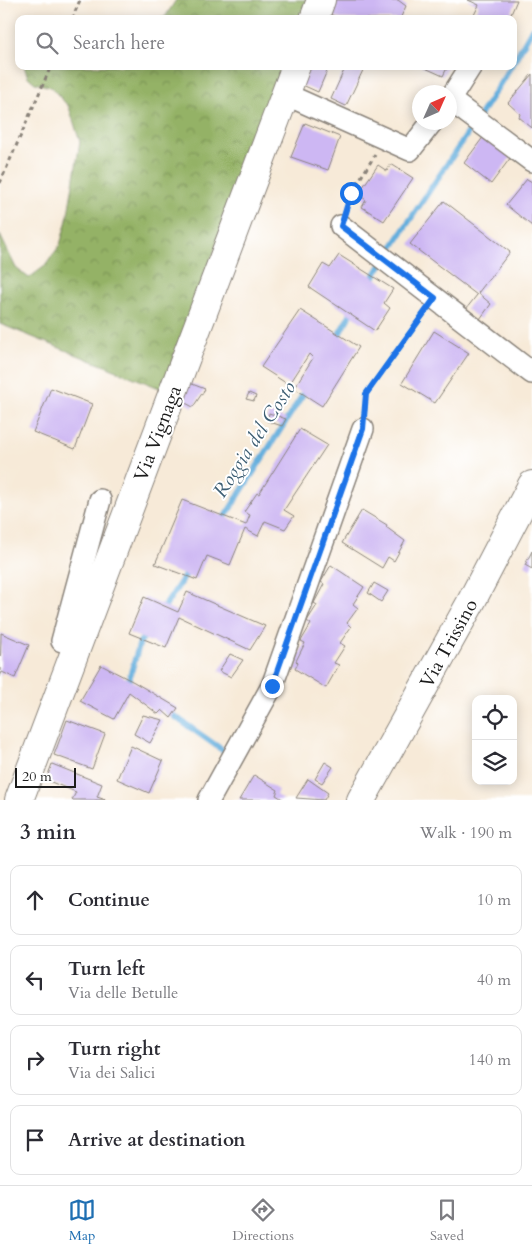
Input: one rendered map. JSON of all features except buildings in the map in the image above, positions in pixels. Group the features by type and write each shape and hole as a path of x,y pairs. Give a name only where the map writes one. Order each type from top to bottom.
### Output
{"street":[{"path":"315,15 321,0"},
{"name":"Via Vignaga","path":"19,800 295,70"},
{"path":"457,89 469,70"},
{"path":"286,94 410,150 426,130"},
{"path":"457,105 532,161"},
{"path":"341,226 532,373"},
{"path":"209,800 272,686 363,429"},
{"name":"Via Trissino","path":"361,800 470,604 532,484"},
{"path":"78,644 62,641 100,500"}],"path":[{"path":"74,15 80,0"},
{"path":"0,183 49,70"},
{"path":"341,226 351,193 386,139"},
{"path":"363,429 366,394 435,298"}],"green space":[{"path":"176,0 311,0 305,15 166,15"},
{"path":"25,70 283,70 162,389 0,324 0,235 16,268 29,278 45,266 60,245 67,220 80,142 69,107 51,87 35,83 28,77"}],"waterway":[{"name":"Roggia del Costo","path":"517,56 532,29"},
{"name":"Roggia del Costo","path":"370,283 508,70"},
{"name":"Roggia del Costo","path":"335,341 354,308"},
{"name":"Roggia del Costo","path":"221,523 307,388"},
{"name":"Roggia del Costo","path":"161,612 190,568"},
{"name":"Roggia del Costo","path":"127,686 140,642 147,633"},
{"name":"Roggia del Costo","path":"167,711 228,754 227,756"}],"route":[{"path":"272,686 363,429 366,394 435,298 341,226 351,193"}]}
